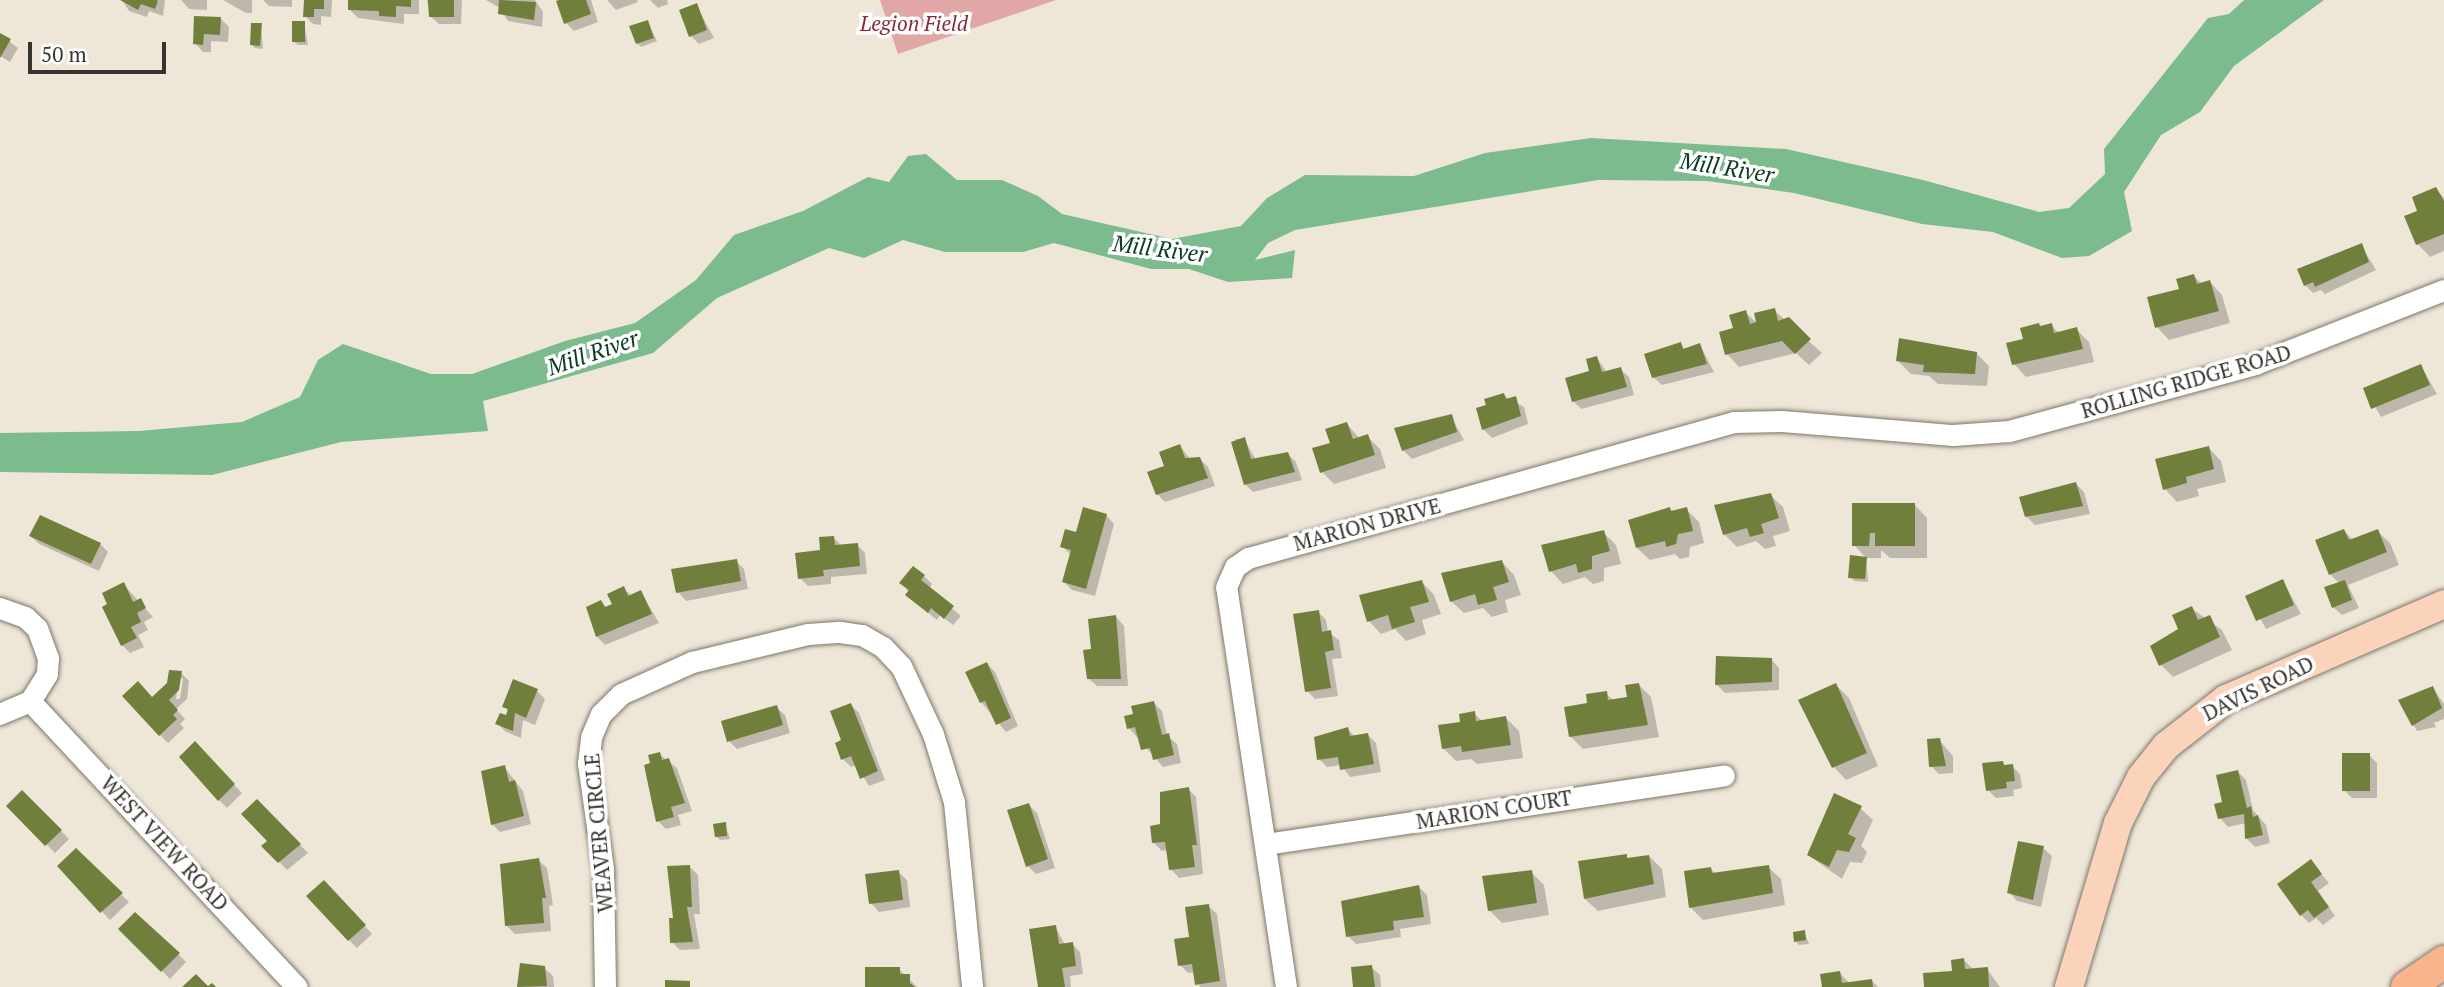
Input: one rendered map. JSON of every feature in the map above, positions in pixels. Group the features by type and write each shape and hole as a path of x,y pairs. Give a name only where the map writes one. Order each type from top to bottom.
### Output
{"highway":[{"path":"2407,987 2444,962"}],"main road":[{"name":"DAVIS ROAD","path":"2070,987 2118,823 2141,777 2166,746 2226,699 2444,604"}],"street":[{"name":"ROLLING RIDGE ROAD","path":"1919,434 2009,431 2216,377 2444,290"},
{"name":"MARION DRIVE","path":"1286,987 1226,587 1235,566 1248,558 1734,422 1782,421 1919,434"},
{"path":"0,608 25,617 45,642 47,674 30,701 0,714"},
{"name":"WEAVER CIRCLE","path":"605,987 603,869 588,763 591,737 601,714 621,694 692,662 796,636 840,632 862,635 883,647 901,666 933,734 954,802 972,987"},
{"name":"WEST VIEW ROAD","path":"30,701 297,987"},
{"name":"MARION COURT","path":"1265,844 1724,775"}],"green space":[{"name":"Legion Field","path":"880,0 1056,0 898,54"}],"water":[{"name":"Mill River","path":"2244,0 2324,0 2234,66 2200,112 2161,135 2124,192 2132,231 2089,256 2062,258 1993,232 1922,224 1794,193 1707,181 1598,180 1295,230 1268,243 1255,260 1295,250 1292,278 1228,282 1189,269 1151,269 1054,243 1023,252 945,252 903,240 864,258 829,248 717,298 653,353 483,401 488,431 341,442 212,475 0,472 0,433 139,431 242,422 300,397 318,360 343,344 431,374 472,374 565,341 635,323 696,280 734,235 803,211 868,177 889,182 908,156 926,154 957,180 1002,180 1038,196 1062,214 1172,239 1241,226 1267,198 1305,175 1414,176 1485,153 1591,138 1786,149 1923,180 2039,212 2069,208 2105,174 2104,149 2208,18 2229,14"}],"building":[{"path":"120,0 158,1 155,9 141,4 138,10"},
{"path":"304,0 324,0 324,9 314,9 314,17 303,17"},
{"path":"348,0 411,0 411,7 396,6 396,17 379,16 379,11 348,10"},
{"path":"428,0 454,0 454,17 429,17"},
{"path":"499,0 536,2 534,20 498,14"},
{"path":"586,0 591,14 564,24 556,1"},
{"path":"697,3 707,30 689,37 679,10"},
{"path":"194,16 221,17 220,35 204,34 203,45 193,44"},
{"path":"648,20 654,38 636,44 629,26"},
{"path":"292,21 305,21 305,42 292,42"},
{"path":"251,23 262,23 260,46 250,45"},
{"path":"0,33 11,39 0,58"},
{"path":"2436,187 2444,201 2444,234 2416,245 2404,216 2417,211 2412,197"},
{"path":"2362,243 2369,262 2315,287 2313,282 2304,286 2297,269"},
{"path":"2194,274 2197,284 2210,280 2219,311 2155,328 2147,297 2179,289 2176,279"},
{"path":"1775,308 1778,321 1789,317 1811,339 1795,354 1782,341 1725,355 1719,332 1733,328 1729,315 1746,310 1750,324 1756,322 1754,313"},
{"path":"2039,323 2040,326 2052,323 2054,333 2077,327 2083,349 2012,365 2006,343 2023,339 2020,328"},
{"path":"1899,338 1977,352 1975,374 1923,372 1924,365 1896,361"},
{"path":"1681,342 1683,349 1700,343 1707,364 1652,378 1644,354"},
{"path":"1597,356 1602,372 1621,367 1627,387 1572,402 1565,378 1589,371 1586,359"},
{"path":"2421,364 2430,385 2371,409 2363,388"},
{"path":"1504,393 1506,399 1516,396 1521,416 1482,430 1476,408 1486,405 1484,399"},
{"path":"1452,414 1457,432 1402,451 1394,428"},
{"path":"1347,422 1353,439 1368,434 1375,455 1320,473 1312,448 1330,443 1325,429"},
{"path":"1245,437 1251,459 1288,452 1295,472 1244,485 1231,442"},
{"path":"1180,444 1185,458 1200,457 1208,478 1156,495 1147,472 1164,466 1159,452"},
{"path":"2209,446 2214,469 2186,477 2187,483 2163,490 2155,459"},
{"path":"2076,482 2083,506 2025,517 2019,497"},
{"path":"1771,493 1779,518 1761,524 1764,533 1750,537 1747,528 1723,535 1714,505"},
{"path":"1852,503 1915,503 1915,546 1875,546 1875,533 1870,533 1869,546 1852,546"},
{"path":"1083,507 1107,514 1086,589 1062,582 1071,550 1060,547 1065,529 1076,532"},
{"path":"1670,507 1671,511 1687,507 1693,531 1678,534 1676,544 1666,547 1665,541 1636,548 1628,520"},
{"path":"40,515 101,543 91,564 29,536"},
{"path":"2344,529 2349,540 2378,529 2387,552 2329,575 2315,540"},
{"path":"1604,530 1610,551 1592,556 1592,569 1578,573 1576,564 1549,572 1541,545"},
{"path":"834,536 835,545 858,543 860,566 823,570 824,576 798,579 795,553 820,550 819,537"},
{"path":"1850,555 1867,557 1865,579 1848,578"},
{"path":"737,559 741,581 676,593 671,569"},
{"path":"1502,560 1509,582 1493,587 1497,600 1478,605 1475,594 1450,602 1441,573"},
{"path":"913,566 925,575 921,580 954,606 944,619 931,608 928,613 905,595 909,590 899,583"},
{"path":"2283,579 2294,605 2256,621 2245,596"},
{"path":"1422,580 1429,602 1410,607 1415,622 1392,629 1388,615 1367,622 1359,595"},
{"path":"2345,580 2352,600 2332,608 2324,587"},
{"path":"124,582 133,602 141,598 146,608 137,613 141,622 131,627 137,638 121,646 102,607 107,604 102,593"},
{"path":"624,586 628,596 641,590 652,614 596,637 586,607 601,600 605,607 612,604 607,594"},
{"path":"2192,606 2198,620 2210,615 2220,637 2159,666 2150,646 2178,629 2172,615"},
{"path":"1319,610 1322,632 1331,630 1334,650 1325,652 1331,688 1305,692 1293,614"},
{"path":"1116,615 1121,679 1087,679 1083,650 1091,649 1088,619"},
{"path":"1716,656 1772,658 1772,682 1715,685"},
{"path":"987,662 1011,718 996,725 985,701 980,703 965,672"},
{"path":"169,670 182,671 179,690 169,700 178,710 173,715 177,719 159,736 122,696 138,681 152,697 167,683"},
{"path":"513,679 538,689 526,718 515,713 513,731 495,724 500,713 506,715 508,709 502,707"},
{"path":"1639,683 1648,725 1569,737 1564,707 1587,703 1586,694 1607,691 1608,700 1627,697 1625,685"},
{"path":"1836,683 1867,753 1832,768 1798,700"},
{"path":"2433,686 2442,708 2412,726 2398,700"},
{"path":"1154,701 1162,735 1169,733 1174,755 1153,760 1150,748 1141,750 1135,727 1127,729 1124,716 1133,714 1131,706"},
{"path":"851,703 878,771 860,779 851,756 841,760 835,743 841,740 830,711"},
{"path":"777,705 783,725 727,742 721,721"},
{"path":"1475,711 1476,721 1506,716 1511,745 1462,752 1461,746 1442,749 1438,725 1460,722 1459,714"},
{"path":"1348,727 1350,736 1368,733 1374,764 1340,770 1338,757 1317,760 1314,737"},
{"path":"1940,738 1946,766 1929,767 1927,739"},
{"path":"195,741 235,784 218,801 179,757"},
{"path":"660,752 662,760 669,758 685,803 671,807 674,817 656,822 644,765 650,763 648,755"},
{"path":"2342,753 2370,753 2370,791 2342,791"},
{"path":"2003,761 2004,765 2013,764 2015,781 2006,782 2007,788 1986,791 1982,763"},
{"path":"505,765 509,782 515,780 524,816 491,825 481,771"},
{"path":"2238,770 2247,808 2251,806 2253,817 2258,815 2263,835 2245,839 2244,814 2218,819 2214,804 2222,802 2216,775"},
{"path":"1189,787 1197,845 1192,845 1195,867 1169,870 1165,842 1152,843 1150,826 1160,824 1160,792"},
{"path":"22,790 62,830 45,846 6,806"},
{"path":"1834,793 1862,806 1848,834 1856,838 1849,852 1837,850 1829,867 1807,855"},
{"path":"257,799 301,844 278,863 261,846 267,841 241,814"},
{"path":"1029,803 1048,859 1026,867 1007,810"},
{"path":"726,822 727,836 715,837 713,824"},
{"path":"2018,841 2044,846 2033,900 2007,893"},
{"path":"76,848 123,893 100,913 57,866"},
{"path":"1627,854 1627,858 1649,855 1654,884 1584,899 1578,861"},
{"path":"539,858 546,898 542,898 544,923 505,926 500,864"},
{"path":"2311,859 2322,874 2311,882 2329,907 2314,918 2308,910 2300,916 2277,884"},
{"path":"690,865 692,907 687,907 693,942 670,943 669,918 673,918 667,866"},
{"path":"1769,865 1773,893 1689,908 1684,871 1711,867 1712,873"},
{"path":"899,870 903,900 869,904 865,874"},
{"path":"1532,870 1537,903 1488,911 1482,876"},
{"path":"324,880 366,925 348,941 306,896"},
{"path":"1419,885 1424,917 1393,921 1394,930 1346,937 1341,901"},
{"path":"1209,904 1220,981 1195,985 1192,964 1178,966 1174,939 1189,937 1185,907"},
{"path":"135,912 180,953 161,972 118,929"},
{"path":"1056,925 1059,944 1073,942 1076,966 1062,968 1065,987 1038,987 1029,929"},
{"path":"1805,930 1806,940 1794,942 1793,932"},
{"path":"1964,958 1965,969 1988,967 1989,987 1924,987 1923,973 1952,971 1951,960"},
{"path":"520,963 545,966 547,986 517,987"},
{"path":"1372,965 1375,987 1353,987 1351,967"},
{"path":"865,967 900,967 900,974 910,974 910,983 915,987 865,987"},
{"path":"1840,971 1842,983 1872,979 1873,987 1822,987 1820,974"},
{"path":"196,974 208,986 212,983 216,987 182,987"},
{"path":"665,980 690,981 690,987 665,987"}]}
